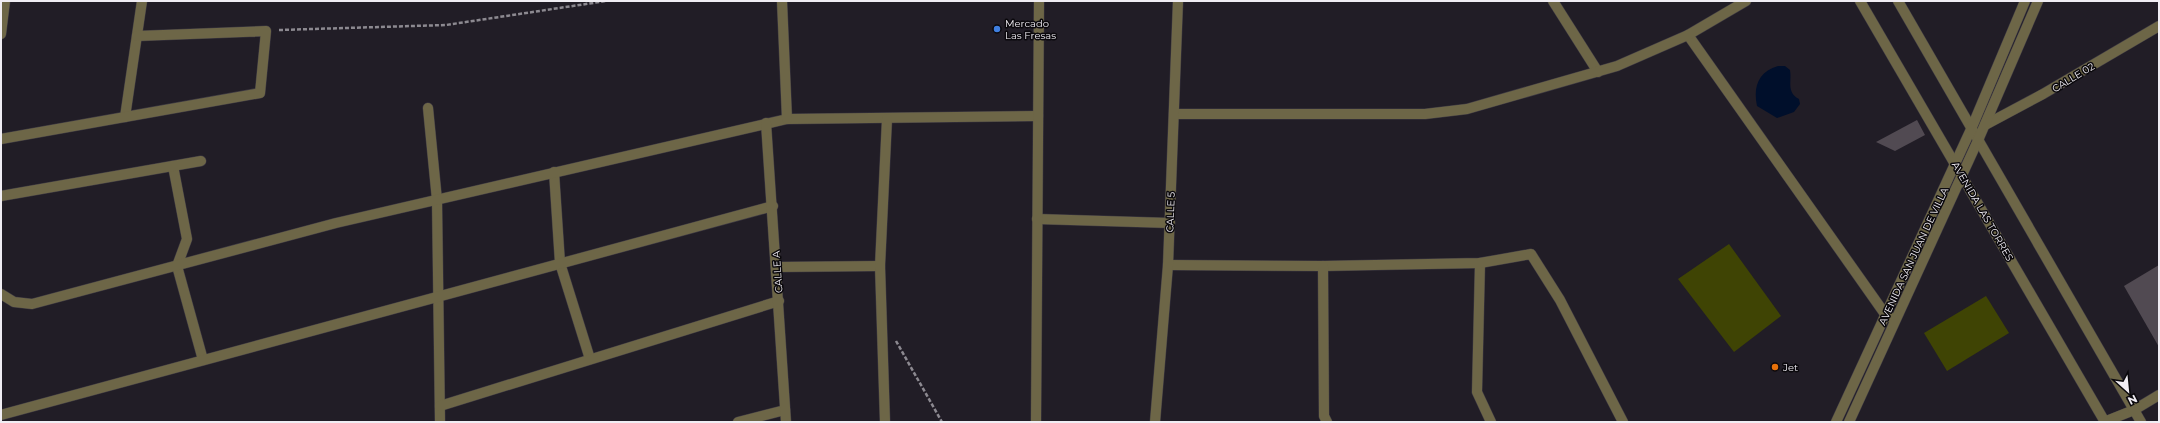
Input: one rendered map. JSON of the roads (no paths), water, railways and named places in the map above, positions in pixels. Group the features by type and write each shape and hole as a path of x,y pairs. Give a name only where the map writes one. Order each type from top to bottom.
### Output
{"street":[{"path":"1,34 5,1"},
{"path":"125,117 142,1"},
{"path":"782,1 787,119"},
{"path":"1036,422 1039,1"},
{"name":"CALLE 5","path":"1155,422 1168,265 1178,1"},
{"path":"1553,1 1598,72"},
{"path":"1174,114 1324,116 1451,112 1495,103 1598,72 1638,58 1688,35 1746,1"},
{"name":"AVENIDA LAS TORRES","path":"1860,1 2105,422"},
{"path":"1898,1 1979,138 2141,422"},
{"name":"AVENIDA SAN JUAN DE VILLA","path":"1836,422 1885,314 1956,165 2025,1"},
{"name":"AVENIDA SAN JUAN DE VILLA","path":"1849,422 1985,125 2038,1"},
{"name":"CALLE 02","path":"1985,125 2044,94 2159,26"},
{"path":"1,139 260,93 266,31 137,36"},
{"path":"1688,35 1885,314 1895,320"},
{"path":"428,108 437,200 440,422"},
{"path":"1,294 14,302 32,304 336,223 787,119 1038,116"},
{"path":"885,422 880,266 887,119"},
{"name":"CALLE A","path":"766,123 773,206 786,422"},
{"path":"1,196 201,161"},
{"path":"173,166 187,239 177,266 203,360"},
{"path":"554,172 560,263 590,359"},
{"path":"1,415 439,295 773,206"},
{"path":"1037,220 1170,223"},
{"path":"1168,265 1323,266 1480,263 1531,254 1560,300 1623,422"},
{"path":"1480,263 1477,392 1491,422"},
{"path":"776,267 880,266"},
{"path":"1323,266 1324,416 1327,422"},
{"path":"440,406 779,301"},
{"path":"2105,422 2134,410 2159,395"},
{"path":"738,422 785,410"}],"water":[{"path":"1778,66 1785,66 1790,70 1791,90 1792,93 1799,99 1800,104 1794,112 1777,118 1757,106 1756,93 1758,81 1762,76 1766,72"}],"place":[{"name":"Mercado Las Fresas","path":"997,29"},
{"name":"Jet","path":"1775,367"}]}
